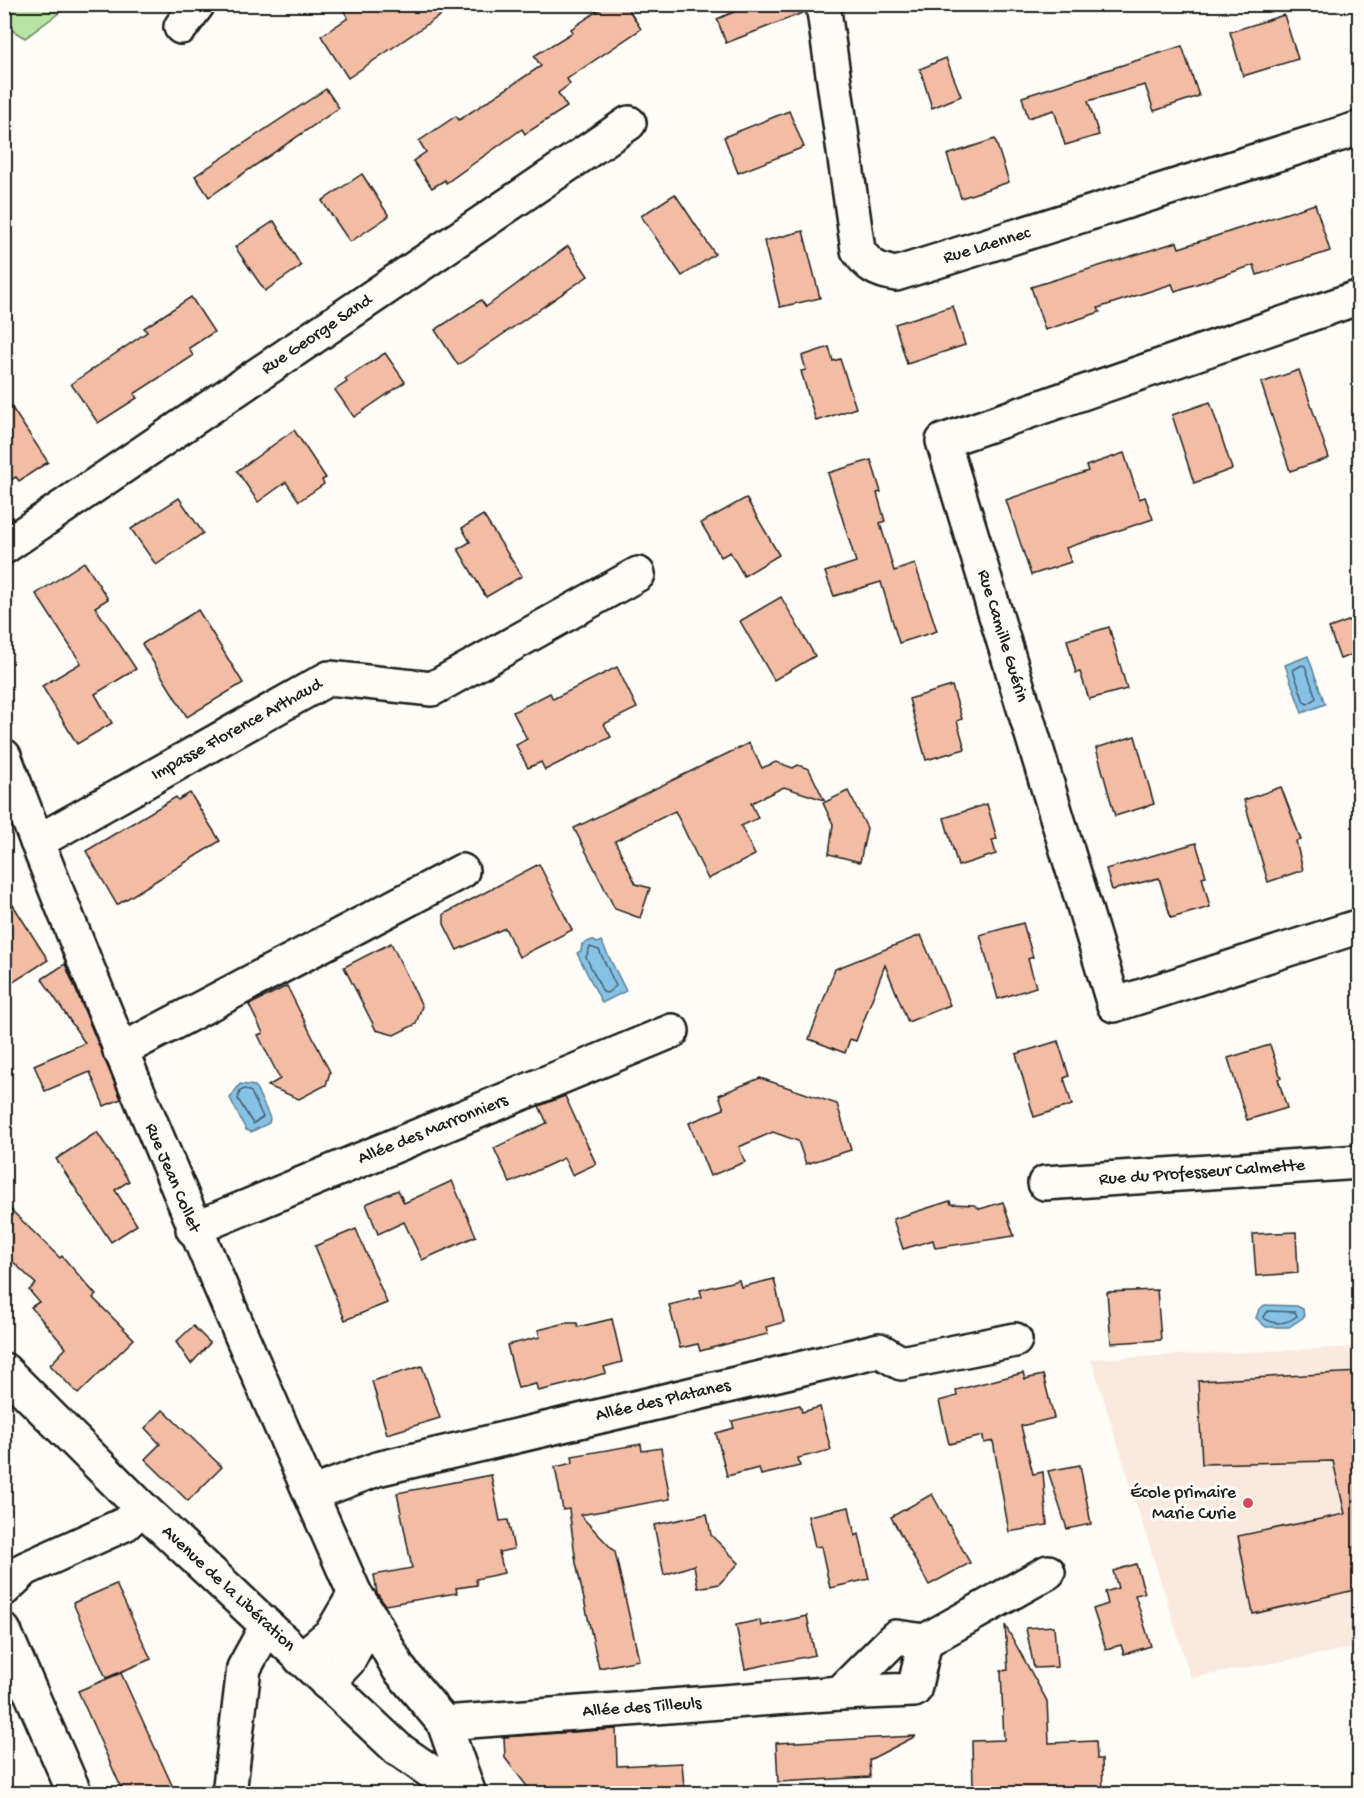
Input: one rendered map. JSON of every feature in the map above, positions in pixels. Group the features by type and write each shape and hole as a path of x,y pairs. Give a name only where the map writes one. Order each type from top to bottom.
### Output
{"street":[{"name":"Rue Laennec","path":"823,4 858,250 873,268 884,272 896,274 1359,128"},
{"name":"Rue George Sand","path":"4,546 629,123"},
{"name":"Rue Camille Guérin","path":"1359,297 943,441 1114,1005 1359,926"},
{"name":"Impasse Florence Arthaud","path":"37,842 329,678 432,689 638,574"},
{"name":"Rue Jean Collet","path":"4,756 120,1051 194,1229 311,1494 363,1606 399,1669 444,1723 469,1794"},
{"path":"120,1051 462,871"},
{"name":"Allée des Marronniers","path":"194,1229 672,1031"},
{"name":"Rue du Professeur Calmette","path":"1045,1183 1359,1162"},
{"name":"Allée des Platanes","path":"311,1494 377,1469 879,1350 901,1363 1015,1340"},
{"name":"Avenue de la Libération","path":"4,1370 142,1508 398,1749 463,1794"},
{"path":"4,1589 25,1569 124,1524 142,1508"},
{"path":"840,1693 896,1637 925,1641 1048,1572"},
{"path":"301,1659 363,1606"},
{"path":"327,1683 348,1660 363,1606"},
{"path":"229,1794 244,1668 267,1626"},
{"path":"4,1631 75,1794"},
{"name":"Allée des Tilleuls","path":"444,1723 840,1693 914,1690 925,1641"}],"shaded area":[{"name":"École primaire Marie Curie","path":"1359,1347 1359,1647 1191,1678 1091,1359"}],"green space":[{"path":"5,4 62,5 63,10 25,38 5,26"}],"water":[{"path":"1308,656 1325,704 1302,713 1285,665"},
{"path":"592,940 597,943 601,941 626,991 602,1003 577,953 581,951 582,944"},
{"path":"240,1084 255,1086 270,1118 269,1123 251,1132 246,1130 230,1098"},
{"path":"1265,1305 1297,1306 1303,1309 1304,1317 1289,1327 1266,1327 1256,1318 1259,1309"}],"building":[{"path":"340,4 457,4 348,78 321,36 348,18"},
{"path":"608,4 625,4 641,29 567,79 570,84 558,93 567,107 525,134 522,129 446,183 445,180 432,188 413,161 426,152 419,141 456,116 459,120 541,66 534,56 573,32 571,29"},
{"path":"733,4 805,4 805,12 726,43 717,19 736,11"},
{"path":"1284,15 1298,59 1243,76 1230,32"},
{"path":"1182,46 1199,96 1154,111 1145,85 1088,101 1099,135 1065,145 1054,110 1028,118 1022,97"},
{"path":"946,58 961,96 932,108 920,69"},
{"path":"326,89 339,108 209,197 195,176"},
{"path":"789,111 804,147 738,173 724,137"},
{"path":"995,139 1009,182 961,198 947,155"},
{"path":"362,174 389,216 350,242 322,201"},
{"path":"675,194 715,254 682,276 641,216"},
{"path":"1315,204 1330,251 1257,275 1254,265 1175,291 1172,284 1098,308 1100,312 1045,330 1031,287 1177,242 1179,248"},
{"path":"274,221 301,266 265,291 235,247"},
{"path":"803,231 820,298 780,307 764,241"},
{"path":"568,246 588,276 458,365 435,330 481,300 486,307"},
{"path":"191,297 214,332 189,348 193,356 134,394 137,398 98,423 71,384 147,332 144,328"},
{"path":"953,306 965,345 907,364 895,324"},
{"path":"829,347 833,361 840,359 856,408 816,421 801,371 806,370 802,356"},
{"path":"385,353 405,382 354,417 335,390 347,382 345,379"},
{"path":"1299,370 1329,458 1290,471 1261,383"},
{"path":"4,396 48,462 19,481 16,477 4,484"},
{"path":"1210,402 1232,469 1194,483 1172,415"},
{"path":"294,430 326,478 322,480 324,484 299,501 286,482 258,502 237,471"},
{"path":"1124,453 1139,499 1145,497 1153,519 1066,548 1071,562 1031,575 1006,500 1088,471 1086,466"},
{"path":"871,460 881,492 877,493 885,521 880,523 894,571 915,564 937,631 899,643 881,582 834,596 825,572 856,562 828,473"},
{"path":"179,498 203,533 156,565 131,529"},
{"path":"746,498 779,555 744,576 730,552 721,557 701,523"},
{"path":"483,515 522,576 486,597 458,549 470,542 462,528"},
{"path":"84,562 108,599 95,607 136,669 95,694 112,723 77,744 42,686 81,663 36,594"},
{"path":"781,597 815,656 774,680 740,621"},
{"path":"198,610 243,683 187,717 142,644"},
{"path":"1359,617 1359,652 1340,659 1329,628"},
{"path":"1109,627 1127,689 1089,699 1080,672 1076,673 1067,640"},
{"path":"617,667 637,708 604,724 611,737 545,770 541,762 528,768 516,745 527,739 513,712 550,693 553,699"},
{"path":"952,686 962,719 957,721 965,749 926,760 909,699"},
{"path":"1135,736 1154,804 1115,816 1096,748"},
{"path":"749,743 762,768 776,762 793,768 798,765 809,769 824,800 784,787 751,803 758,818 741,826 755,855 708,879 675,811 615,841 636,884 650,888 640,918 615,909 574,828"},
{"path":"1281,787 1301,840 1296,841 1303,870 1268,882 1244,800"},
{"path":"848,791 867,828 860,862 829,854 833,824 823,803"},
{"path":"190,793 220,841 117,905 86,851 176,797 178,800"},
{"path":"987,804 997,839 992,840 996,854 958,866 944,818"},
{"path":"1196,843 1206,876 1202,877 1210,907 1171,918 1159,878 1112,890 1106,869"},
{"path":"539,864 572,930 519,957 505,928 457,950 444,924 444,914"},
{"path":"4,891 48,960 4,988"},
{"path":"1023,923 1033,957 1028,959 1036,987 998,999 980,935"},
{"path":"921,935 950,1005 908,1022 885,965 856,1041 850,1039 845,1053 809,1039 835,969"},
{"path":"391,943 422,1006 416,1024 394,1035 376,1030 344,967"},
{"path":"65,964 121,1099 104,1106 90,1072 45,1091 34,1065 85,1043 42,979"},
{"path":"287,986 330,1072 326,1085 299,1099 268,1086 280,1079 258,1035 263,1033 249,1005"},
{"path":"1058,1041 1069,1076 1064,1078 1072,1105 1034,1117 1016,1054"},
{"path":"1270,1045 1281,1078 1278,1079 1287,1108 1247,1120 1228,1058"},
{"path":"760,1078 837,1104 851,1150 806,1164 798,1141 773,1132 739,1147 745,1162 710,1176 689,1123 724,1109 719,1095"},
{"path":"565,1096 596,1164 572,1175 564,1158 510,1183 494,1148 547,1123 539,1106"},
{"path":"97,1132 129,1181 115,1190 137,1225 111,1242 56,1159"},
{"path":"452,1181 476,1236 422,1260 404,1222 378,1234 366,1204 398,1190 404,1203"},
{"path":"950,1201 951,1204 974,1205 980,1209 1003,1202 1014,1236 935,1248 933,1240 903,1249 893,1219"},
{"path":"4,1203 60,1258 62,1256 96,1295 93,1298 134,1339 78,1394 50,1365 66,1348 31,1307 39,1302 29,1290 36,1284 4,1253"},
{"path":"356,1229 387,1303 345,1320 315,1246"},
{"path":"1296,1232 1298,1273 1256,1276 1253,1234"},
{"path":"774,1279 784,1322 766,1327 768,1334 700,1351 698,1344 680,1348 669,1305 702,1297 700,1290 739,1280 741,1287"},
{"path":"1157,1290 1161,1340 1111,1343 1107,1292"},
{"path":"612,1319 622,1362 604,1367 606,1373 564,1385 538,1391 536,1384 518,1388 507,1345 540,1337 538,1330 566,1323 577,1323 578,1327"},
{"path":"193,1326 210,1343 191,1364 176,1342"},
{"path":"422,1366 440,1418 387,1434 372,1381"},
{"path":"1359,1372 1359,1589 1253,1614 1238,1536 1345,1514 1333,1461 1202,1464 1198,1381"},
{"path":"1023,1373 1025,1379 1043,1375 1054,1418 1021,1426 1033,1474 1043,1472 1047,1525 1009,1532 993,1441 984,1443 983,1436 949,1444 939,1401 957,1396 956,1390"},
{"path":"800,1405 802,1412 820,1407 831,1450 798,1458 800,1466 761,1475 759,1468 727,1476 716,1433 734,1428 732,1421"},
{"path":"163,1410 222,1467 188,1501 145,1459 160,1444 145,1428"},
{"path":"641,1444 642,1451 661,1448 670,1499 580,1515 615,1552 639,1660 599,1668 576,1563 569,1509 563,1510 555,1467 573,1463 572,1456"},
{"path":"1080,1465 1091,1524 1067,1529 1048,1471"},
{"path":"491,1475 500,1521 508,1520 514,1549 499,1552 504,1573 476,1579 477,1585 456,1588 457,1593 385,1605 377,1593 374,1575 412,1568 397,1493"},
{"path":"932,1494 970,1563 929,1585 891,1517"},
{"path":"849,1507 855,1536 859,1534 869,1579 830,1588 821,1546 815,1547 808,1516"},
{"path":"707,1514 711,1535 739,1563 719,1584 698,1588 694,1565 664,1575 654,1525"},
{"path":"1136,1564 1145,1593 1135,1595 1151,1646 1124,1654 1121,1645 1106,1649 1093,1609 1108,1604 1105,1592 1118,1588 1113,1571"},
{"path":"116,1584 151,1659 106,1678 73,1603"},
{"path":"807,1616 815,1655 745,1669 736,1625 760,1620 761,1626"},
{"path":"1005,1625 1047,1701 1049,1743 1096,1741 1097,1759 1102,1759 1103,1794 977,1794 977,1787 973,1787 972,1741 1004,1740 1001,1671 1008,1670"},
{"path":"1054,1626 1057,1667 1034,1668 1026,1628"},
{"path":"121,1673 176,1794 124,1794 78,1691"},
{"path":"616,1729 617,1766 682,1763 684,1787 631,1790 634,1794 533,1794 505,1758 504,1737"},
{"path":"916,1736 869,1760 870,1777 778,1782 776,1743"}],"place":[{"name":"École primaire Marie Curie","path":"1248,1503"}]}
